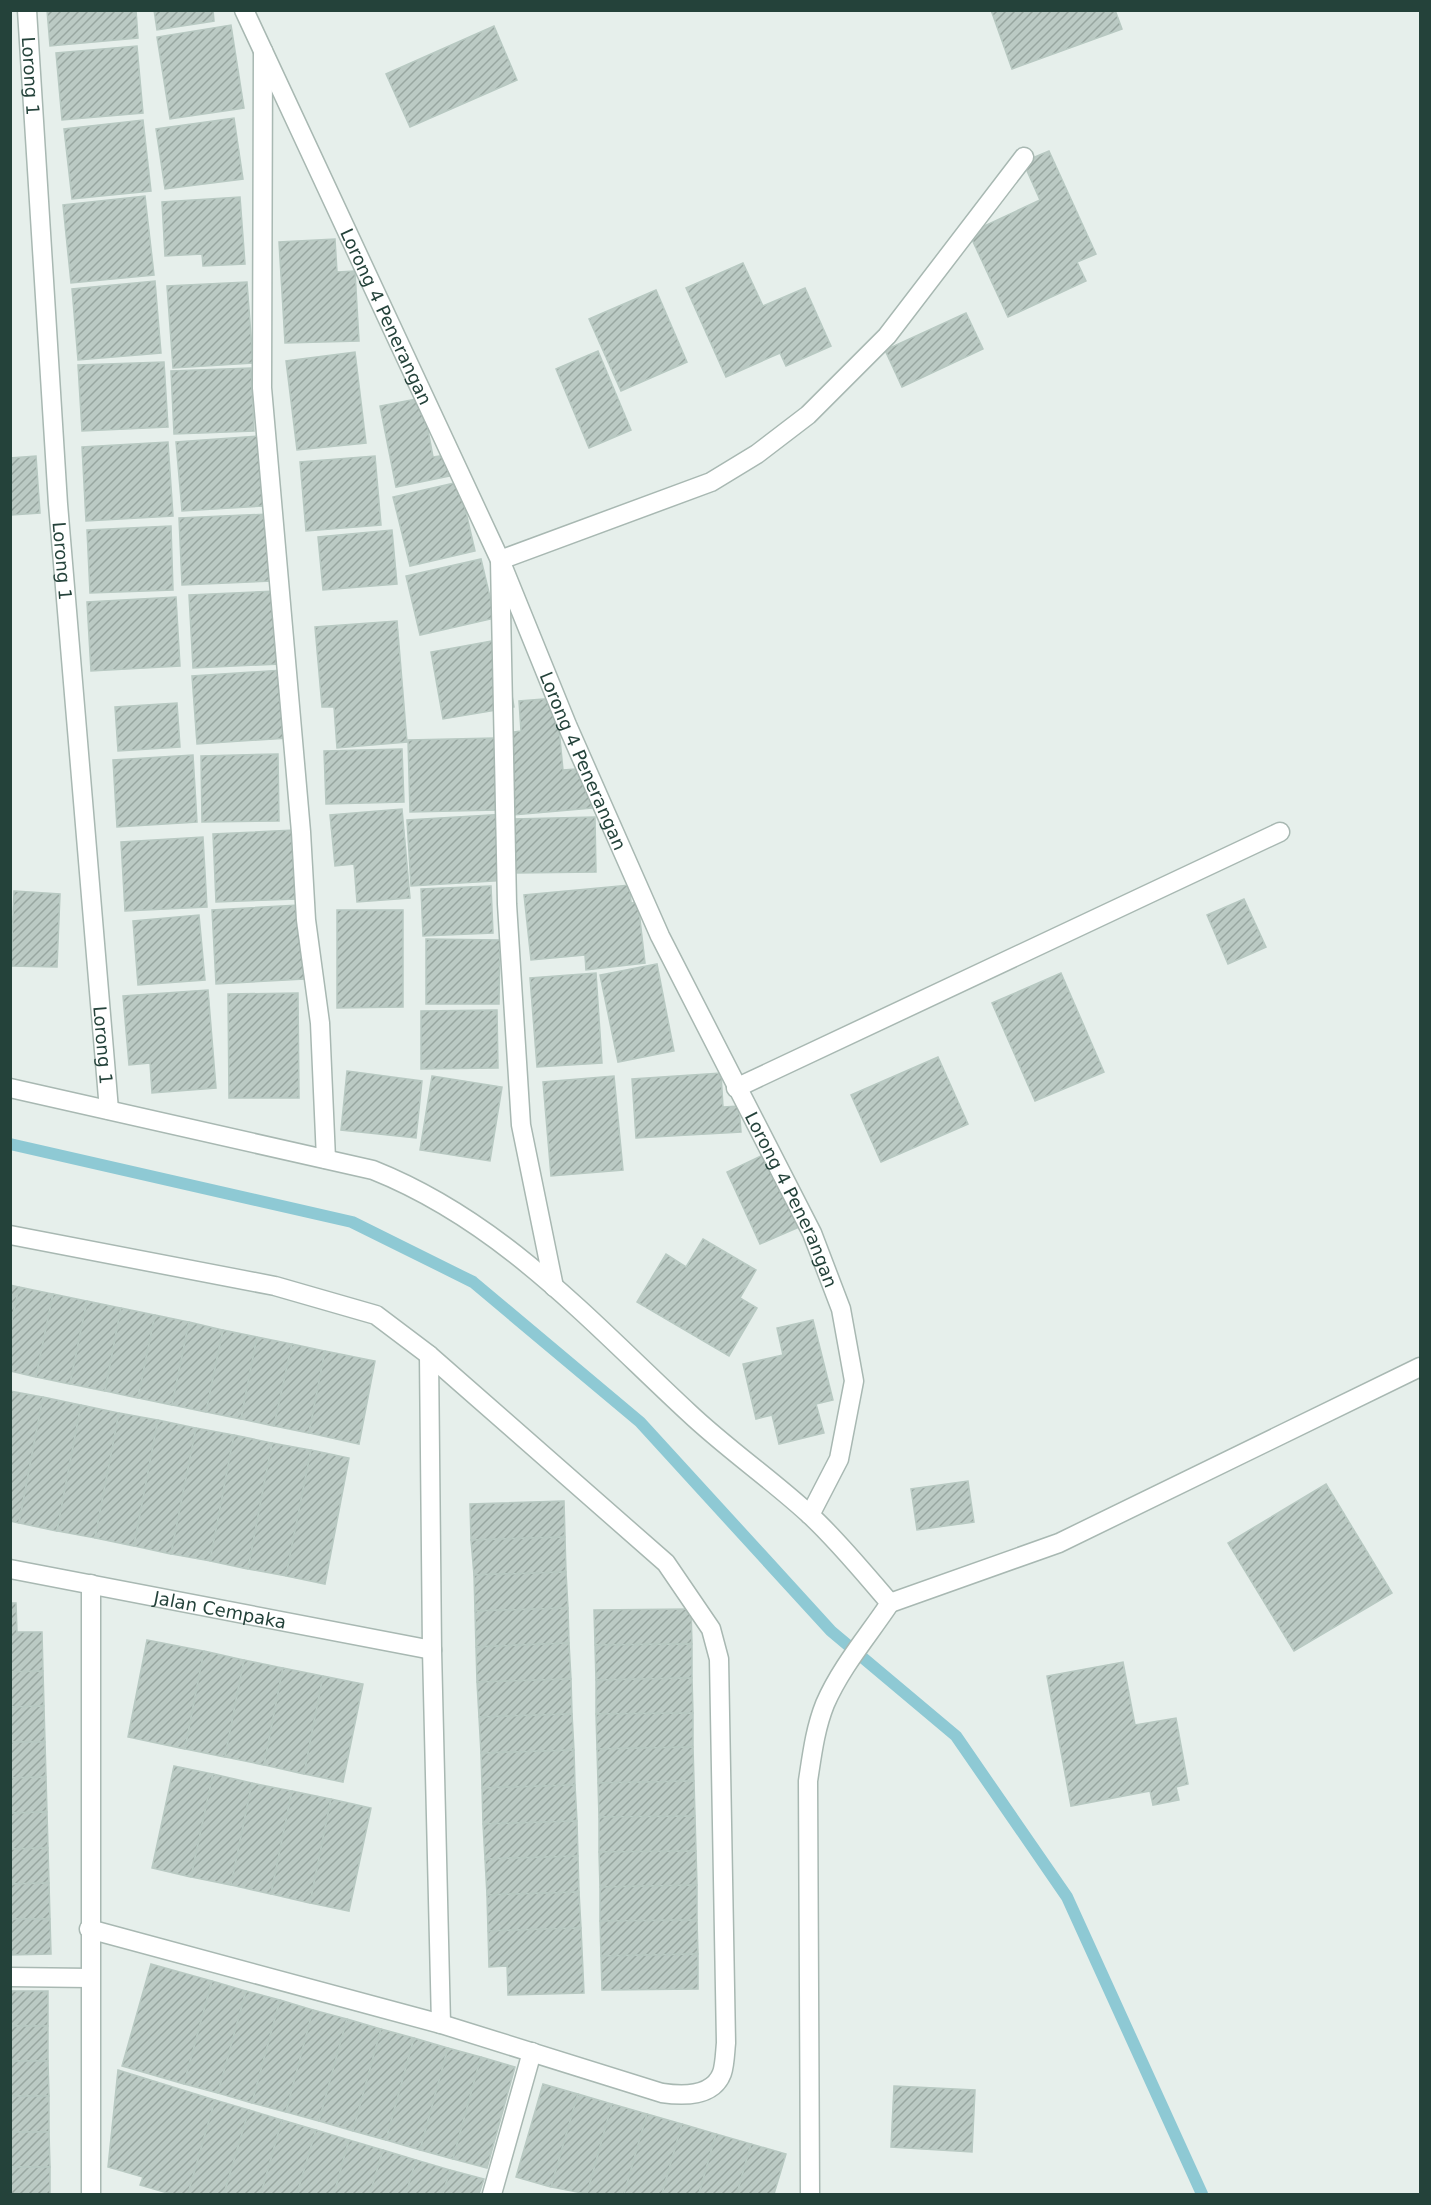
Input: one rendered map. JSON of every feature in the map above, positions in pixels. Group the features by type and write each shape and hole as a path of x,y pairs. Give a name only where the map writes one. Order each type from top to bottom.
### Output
{"street":[{"name":"Lorong 1","path":"27,10 58,504 109,1110"},
{"name":"Lorong 4 Penerangan","path":"244,10 500,560 567,725 660,936 812,1233 841,1309 854,1381 839,1459 810,1515"},
{"path":"263,51 262,388 301,832 306,920 320,1023 326,1159"},
{"path":"554,1287 520,1114 507,904 500,560 711,482 757,454 808,415 887,336 1024,157"},
{"path":"736,1088 1280,832"},
{"path":"10,1088 373,1170 416,1187 524,1260 689,1413 810,1515 853,1559 890,1603"},
{"path":"10,1235 325,1299 376,1315 429,1355 666,1563 711,1629 719,1659 726,2043 722,2075 704,2092 683,2096 662,2093 441,2024 90,1929"},
{"path":"429,1355 432,1650 441,2024"},
{"path":"810,2194 808,1781 815,1736 825,1705 838,1679 890,1603 1059,1543 1420,1368"},
{"name":"Jalan Cempaka","path":"10,1569 432,1650"},
{"path":"91,1584 91,2194"},
{"path":"10,1977 90,1978"},
{"path":"492,2194 532,2052"}],"building":[{"path":"47,10 136,10 138,38 50,46"},
{"path":"154,10 213,10 214,21 157,30"},
{"path":"991,10 1115,10 1122,29 1012,69"},
{"path":"231,25 244,108 170,119 157,37"},
{"path":"494,26 517,80 410,127 386,74"},
{"path":"137,46 143,113 62,120 56,53"},
{"path":"234,118 243,179 165,189 156,129"},
{"path":"143,120 151,191 72,199 64,129"},
{"path":"1049,151 1096,254 1077,262 1086,281 1008,317 969,233 1040,200 1023,162"},
{"path":"145,196 154,275 71,283 63,205"},
{"path":"240,197 245,264 203,266 202,254 165,256 162,202"},
{"path":"335,239 337,272 355,271 359,341 285,343 279,242"},
{"path":"743,263 763,306 805,288 831,346 786,366 780,353 726,377 686,288"},
{"path":"155,281 161,353 78,360 72,289"},
{"path":"247,282 253,363 173,368 167,286"},
{"path":"656,290 687,362 621,391 589,319"},
{"path":"966,313 983,349 902,387 885,350"},
{"path":"598,351 631,430 589,448 556,369"},
{"path":"355,352 366,443 297,450 286,361"},
{"path":"164,362 168,427 82,431 78,365"},
{"path":"251,368 254,431 174,434 171,371"},
{"path":"422,398 433,457 446,455 450,476 396,487 380,406"},
{"path":"258,436 263,506 182,511 176,442"},
{"path":"168,442 173,516 86,521 82,447"},
{"path":"36,456 40,513 11,515 10,536 10,458"},
{"path":"375,456 381,525 306,531 300,462"},
{"path":"459,482 475,551 410,566 393,497"},
{"path":"269,514 272,581 182,585 179,518"},
{"path":"171,526 173,590 90,593 87,530"},
{"path":"392,530 397,584 323,590 318,537"},
{"path":"481,559 495,618 420,635 406,576"},
{"path":"276,591 280,664 193,668 189,595"},
{"path":"176,597 180,666 91,671 87,602"},
{"path":"397,621 407,742 337,748 334,707 322,707 315,627"},
{"path":"502,639 514,707 443,719 431,652"},
{"path":"283,670 288,738 197,744 192,676"},
{"path":"556,698 563,770 588,768 592,808 513,815 506,733 521,731 519,701"},
{"path":"177,703 180,747 118,751 115,707"},
{"path":"495,738 497,810 410,812 408,740"},
{"path":"402,749 404,802 326,804 324,751"},
{"path":"278,754 279,821 202,822 201,756"},
{"path":"193,755 197,822 117,827 113,760"},
{"path":"402,809 410,898 357,902 354,864 335,866 330,815"},
{"path":"507,814 511,880 411,886 407,820"},
{"path":"595,817 596,872 514,873 513,819"},
{"path":"294,830 297,899 216,902 213,834"},
{"path":"203,837 207,907 125,911 121,842"},
{"path":"630,885 631,903 638,902 645,963 586,970 585,955 531,960 524,895"},
{"path":"491,886 493,933 423,936 421,889"},
{"path":"14,891 60,894 57,967 11,966"},
{"path":"1244,899 1266,947 1228,964 1207,915"},
{"path":"299,905 304,979 216,984 212,910"},
{"path":"337,910 403,910 403,1007 337,1008"},
{"path":"199,915 205,980 138,985 133,921"},
{"path":"426,939 500,940 499,1004 426,1004"},
{"path":"657,964 674,1051 618,1062 600,975"},
{"path":"596,973 602,1063 537,1067 530,978"},
{"path":"1061,973 1104,1072 1035,1101 992,1003"},
{"path":"208,990 216,1088 152,1093 150,1063 129,1065 123,996"},
{"path":"298,993 299,1098 229,1098 228,994"},
{"path":"497,1010 498,1068 421,1069 421,1011"},
{"path":"938,1057 968,1124 881,1162 851,1095"},
{"path":"347,1071 422,1081 416,1138 341,1130"},
{"path":"721,1073 723,1107 739,1106 741,1132 636,1138 632,1079"},
{"path":"432,1076 502,1087 490,1161 420,1150"},
{"path":"614,1076 623,1170 551,1176 543,1082"},
{"path":"765,1154 799,1227 760,1244 727,1172"},
{"path":"703,1239 756,1270 740,1298 757,1308 729,1356 637,1302 666,1254 686,1267"},
{"path":"10,1285 19,1287 10,1330"},
{"path":"19,1287 53,1294 36,1377 10,1371 10,1330"},
{"path":"53,1294 87,1301 70,1384 36,1377"},
{"path":"87,1301 121,1308 105,1391 70,1384"},
{"path":"121,1308 155,1315 138,1398 105,1391"},
{"path":"155,1315 189,1322 172,1405 138,1398"},
{"path":"813,1320 833,1400 816,1404 824,1433 779,1444 772,1415 756,1419 743,1364 783,1355 777,1328"},
{"path":"189,1322 223,1330 206,1412 172,1405"},
{"path":"223,1330 257,1337 241,1419 206,1412"},
{"path":"257,1337 292,1344 274,1426 241,1419"},
{"path":"292,1344 325,1351 309,1433 274,1426"},
{"path":"325,1351 375,1361 359,1444 309,1433"},
{"path":"10,1391 43,1397 19,1523 10,1521"},
{"path":"43,1397 81,1405 57,1531 19,1523"},
{"path":"81,1405 119,1413 95,1538 57,1531"},
{"path":"119,1413 158,1420 134,1546 95,1538"},
{"path":"158,1420 196,1428 171,1554 134,1546"},
{"path":"196,1428 234,1435 210,1561 171,1554"},
{"path":"234,1435 272,1443 248,1569 210,1561"},
{"path":"272,1443 311,1450 286,1576 248,1569"},
{"path":"311,1450 349,1458 325,1584 286,1576"},
{"path":"968,1481 974,1522 917,1530 911,1489"},
{"path":"1326,1484 1392,1593 1294,1651 1228,1543"},
{"path":"564,1501 565,1537 471,1540 470,1504"},
{"path":"565,1537 566,1572 474,1575 471,1540"},
{"path":"566,1572 568,1608 475,1611 474,1575"},
{"path":"10,1603 16,1603 17,1632 42,1632 43,1671 10,1672"},
{"path":"568,1608 569,1643 476,1647 475,1611"},
{"path":"691,1609 692,1644 595,1645 594,1610"},
{"path":"147,1640 204,1651 185,1749 128,1737"},
{"path":"569,1643 571,1679 477,1682 476,1647"},
{"path":"692,1644 692,1678 596,1680 595,1645"},
{"path":"204,1651 244,1660 225,1757 185,1749"},
{"path":"244,1660 283,1668 264,1765 225,1757"},
{"path":"1123,1662 1135,1725 1176,1718 1188,1784 1176,1787 1179,1800 1153,1805 1150,1791 1071,1806 1047,1676"},
{"path":"283,1668 323,1676 304,1774 264,1765"},
{"path":"43,1671 44,1706 10,1707 10,1672"},
{"path":"323,1676 363,1684 343,1782 304,1774"},
{"path":"692,1678 693,1713 596,1714 596,1680"},
{"path":"571,1679 572,1714 479,1717 477,1682"},
{"path":"44,1706 45,1742 10,1742 10,1707"},
{"path":"693,1713 693,1747 597,1749 596,1714"},
{"path":"572,1714 574,1750 481,1753 479,1717"},
{"path":"10,1742 45,1742 46,1777 10,1778"},
{"path":"693,1747 694,1781 598,1783 597,1749"},
{"path":"574,1750 575,1785 482,1788 481,1753"},
{"path":"174,1766 213,1774 191,1877 152,1868"},
{"path":"213,1774 252,1783 231,1885 191,1877"},
{"path":"46,1777 47,1812 10,1813 10,1778"},
{"path":"694,1781 695,1816 599,1817 598,1783"},
{"path":"252,1783 292,1791 271,1894 231,1885"},
{"path":"575,1785 577,1821 483,1824 482,1788"},
{"path":"292,1791 331,1799 310,1903 271,1894"},
{"path":"331,1799 371,1808 349,1911 310,1903"},
{"path":"47,1812 48,1848 10,1849 10,1813"},
{"path":"695,1816 696,1851 599,1852 599,1817"},
{"path":"577,1821 578,1856 485,1859 483,1824"},
{"path":"48,1848 49,1883 10,1884 10,1849"},
{"path":"696,1851 697,1885 600,1887 599,1852"},
{"path":"578,1856 579,1892 487,1895 485,1859"},
{"path":"49,1883 50,1919 10,1919 10,1884"},
{"path":"697,1885 697,1920 600,1921 600,1887"},
{"path":"579,1892 581,1928 488,1931 487,1895"},
{"path":"10,1919 50,1919 51,1954 10,1955"},
{"path":"697,1920 698,1954 601,1956 600,1921"},
{"path":"581,1928 584,1993 508,1995 507,1966 489,1967 488,1931"},
{"path":"698,1954 698,1989 602,1990 601,1956"},
{"path":"151,1964 212,1981 184,2084 122,2066"},
{"path":"212,1981 246,1991 218,2093 184,2084"},
{"path":"10,1991 48,1991 48,2026 10,2026"},
{"path":"246,1991 280,2000 252,2103 218,2093"},
{"path":"280,2000 313,2010 286,2112 252,2103"},
{"path":"313,2010 347,2019 319,2121 286,2112"},
{"path":"347,2019 381,2029 353,2131 319,2121"},
{"path":"10,2026 48,2026 48,2061 10,2061"},
{"path":"381,2029 414,2038 386,2140 353,2131"},
{"path":"414,2038 448,2048 420,2150 386,2140"},
{"path":"448,2048 481,2057 453,2159 420,2150"},
{"path":"481,2057 515,2067 487,2168 453,2159"},
{"path":"10,2061 48,2061 49,2096 10,2096"},
{"path":"118,2070 215,2100 188,2194 171,2194 140,2185 143,2177 108,2167"},
{"path":"543,2084 578,2094 551,2187 516,2177"},
{"path":"894,2086 975,2090 972,2152 891,2147"},
{"path":"578,2094 612,2104 587,2194 551,2187"},
{"path":"10,2096 49,2096 49,2132 10,2132"},
{"path":"215,2100 249,2110 224,2194 188,2194"},
{"path":"612,2104 647,2114 624,2194 587,2194"},
{"path":"249,2110 282,2120 261,2194 224,2194"},
{"path":"647,2114 682,2124 662,2194 624,2194"},
{"path":"282,2120 316,2130 297,2194 261,2194"},
{"path":"682,2124 716,2134 699,2194 662,2194"},
{"path":"316,2130 349,2140 334,2194 297,2194"},
{"path":"10,2132 49,2132 50,2167 10,2167"},
{"path":"716,2134 751,2144 737,2194 699,2194"},
{"path":"349,2140 383,2150 370,2194 334,2194"},
{"path":"751,2144 786,2154 774,2194 737,2194"},
{"path":"383,2150 416,2160 406,2194 370,2194"},
{"path":"416,2160 450,2170 443,2194 406,2194"},
{"path":"10,2167 50,2167 50,2194 10,2194"},
{"path":"450,2170 484,2179 479,2194 443,2194"}],"waterway":[{"path":"10,1144 352,1222 473,1282 640,1422 831,1631 956,1736 1067,1897 1202,2194"}]}
